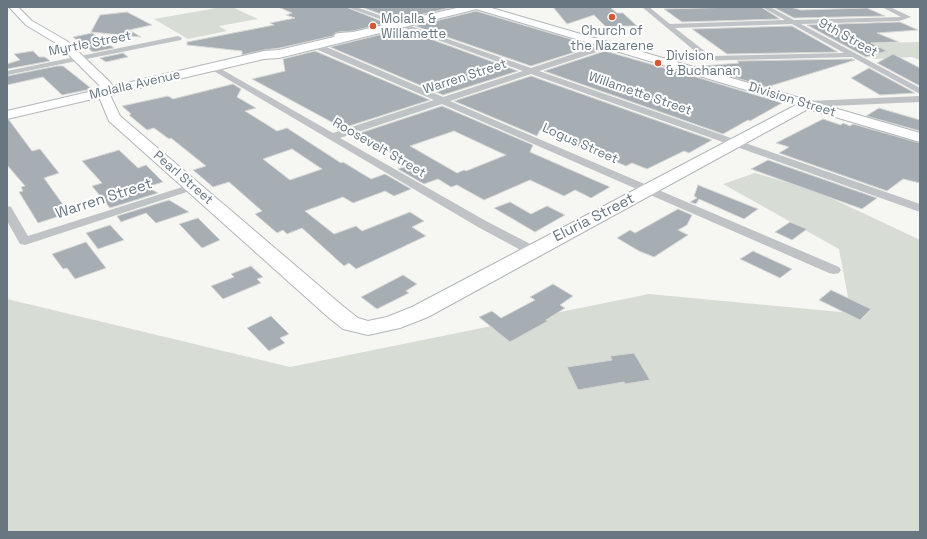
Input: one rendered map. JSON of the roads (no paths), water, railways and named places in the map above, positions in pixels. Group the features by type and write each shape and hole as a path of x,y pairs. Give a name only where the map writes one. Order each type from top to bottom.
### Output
{"main road":[{"name":"Molalla Avenue","path":"428,17 430,15 465,7"},
{"name":"Molalla Avenue","path":"264,55 272,51 341,35 353,34 428,17 435,17 474,7"},
{"name":"Molalla Avenue","path":"7,115 264,55 279,54 346,38 353,34"}],"street":[{"name":"Pearl Street","path":"13,7 29,23 59,40 80,58 106,85 105,98 114,118 192,187 343,318 358,326 368,328 378,326"},
{"name":"Willamette Street","path":"350,7 920,208"},
{"name":"Division Street","path":"480,7 920,138"},
{"path":"645,7 710,59"},
{"name":"9th Street","path":"765,7 920,91"},
{"path":"669,26 899,20 908,17 885,7"},
{"path":"530,12 535,20 544,26"},
{"name":"Myrtle Street","path":"7,73 178,38"},
{"name":"Logus Street","path":"314,45 834,270"},
{"name":"Warren Street","path":"332,137 609,45"},
{"path":"659,60 854,55"},
{"name":"Roosevelt Street","path":"211,67 482,224 533,250"},
{"path":"808,104 920,99"},
{"name":"Eluria Street","path":"378,326 420,312 533,250 649,190 808,104"},
{"name":"Warren Street","path":"7,210 25,241 192,187"}],"place":[{"name":"Church of the Nazarene","path":"612,17"},
{"name":"Molalla & Willamette","path":"373,26"},
{"name":"Division & Buchanan","path":"658,63"}]}
